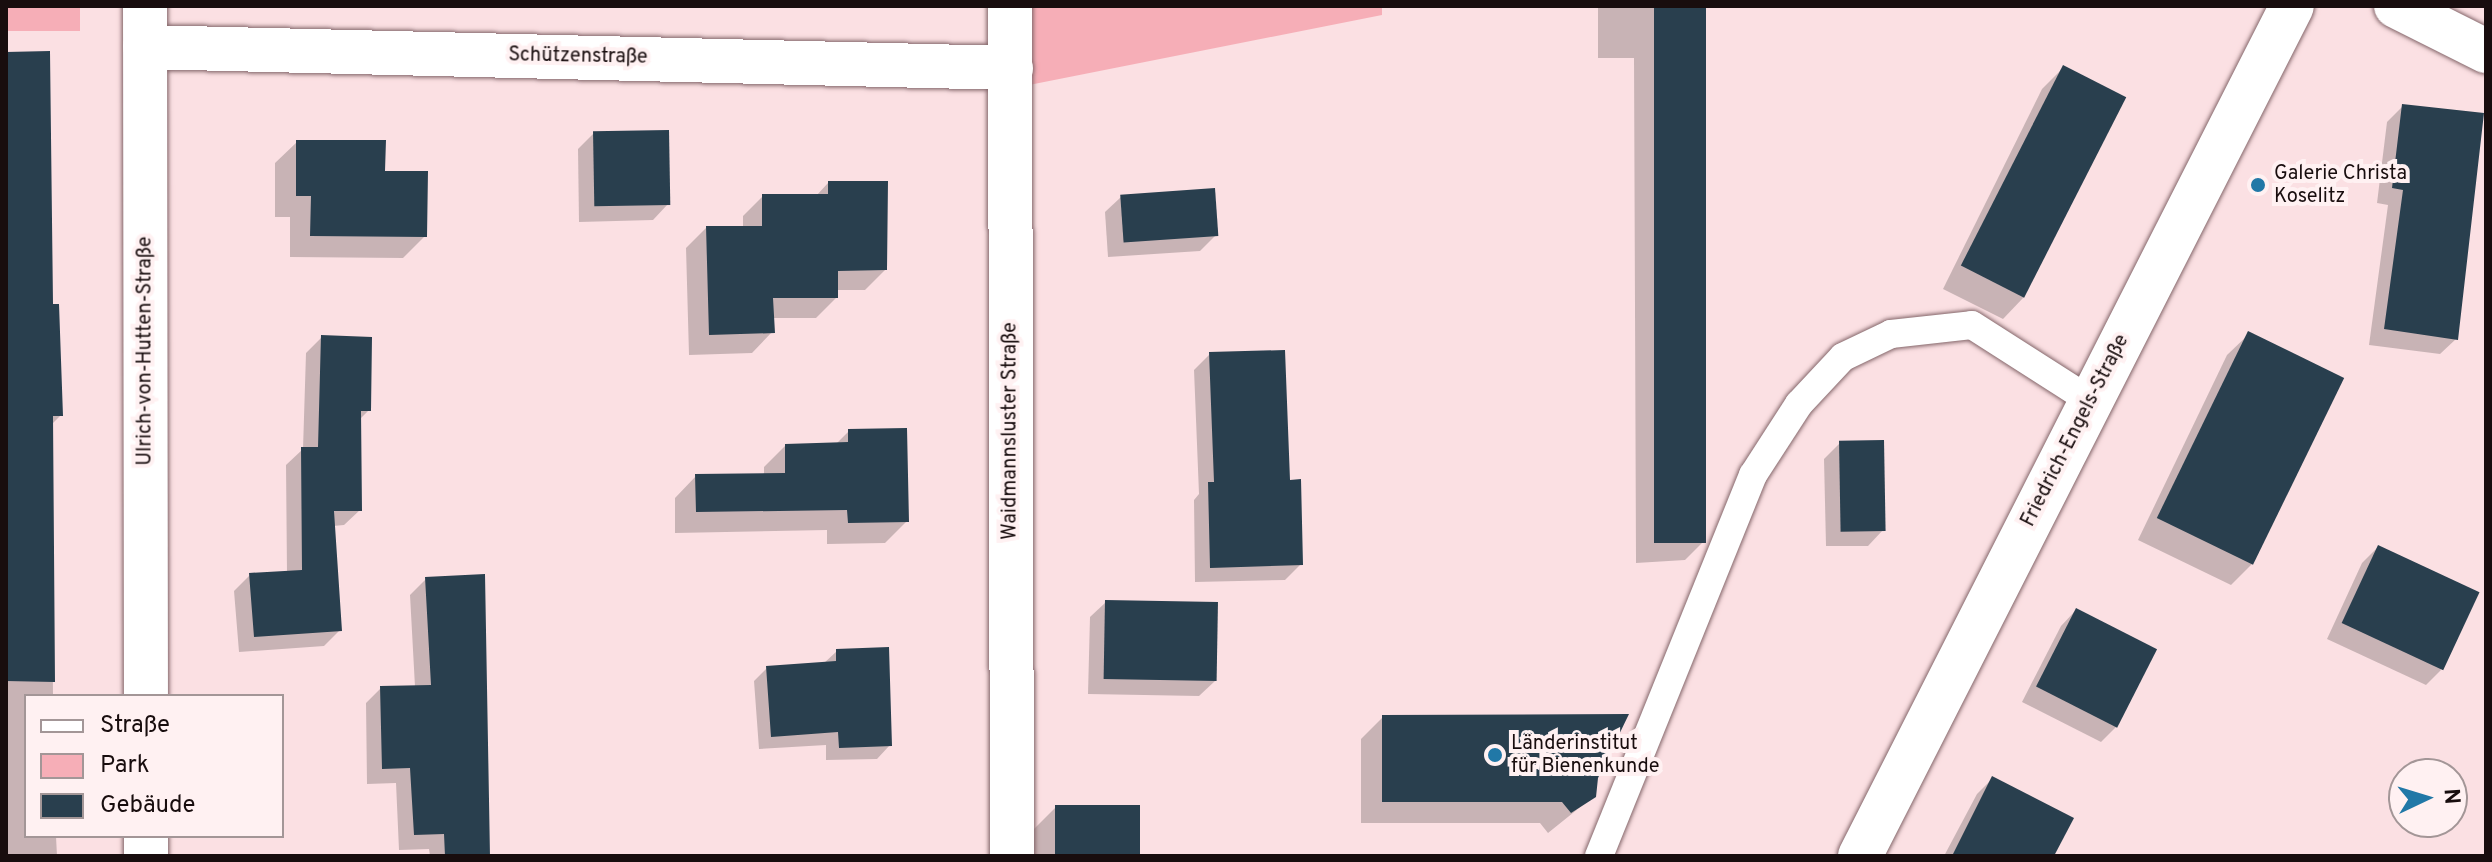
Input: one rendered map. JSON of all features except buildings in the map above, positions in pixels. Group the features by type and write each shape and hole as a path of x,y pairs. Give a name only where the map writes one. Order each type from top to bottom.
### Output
{"street":[{"name":"Waidmannsluster Straße","path":"1010,6 1012,856"},
{"name":"Friedrich-Engels-Straße","path":"1860,856 2292,6"},
{"path":"2396,6 2486,51"},
{"name":"Schützenstraße","path":"145,26 1011,68"},
{"name":"Ulrich-von-Hutten-Straße","path":"145,26 146,694"}],"lane":[{"path":"1599,856 1753,475 1799,404 1843,357 1891,334 1972,325 2091,401"}],"green space":[{"path":"6,6 80,6 80,31 6,31"},
{"path":"1029,6 1382,6 1382,15 1029,85"}],"place":[{"name":"Galerie Christa Koselitz","path":"2258,185"},
{"name":"Länderinstitut für Bienenkunde","path":"1495,755"}]}
